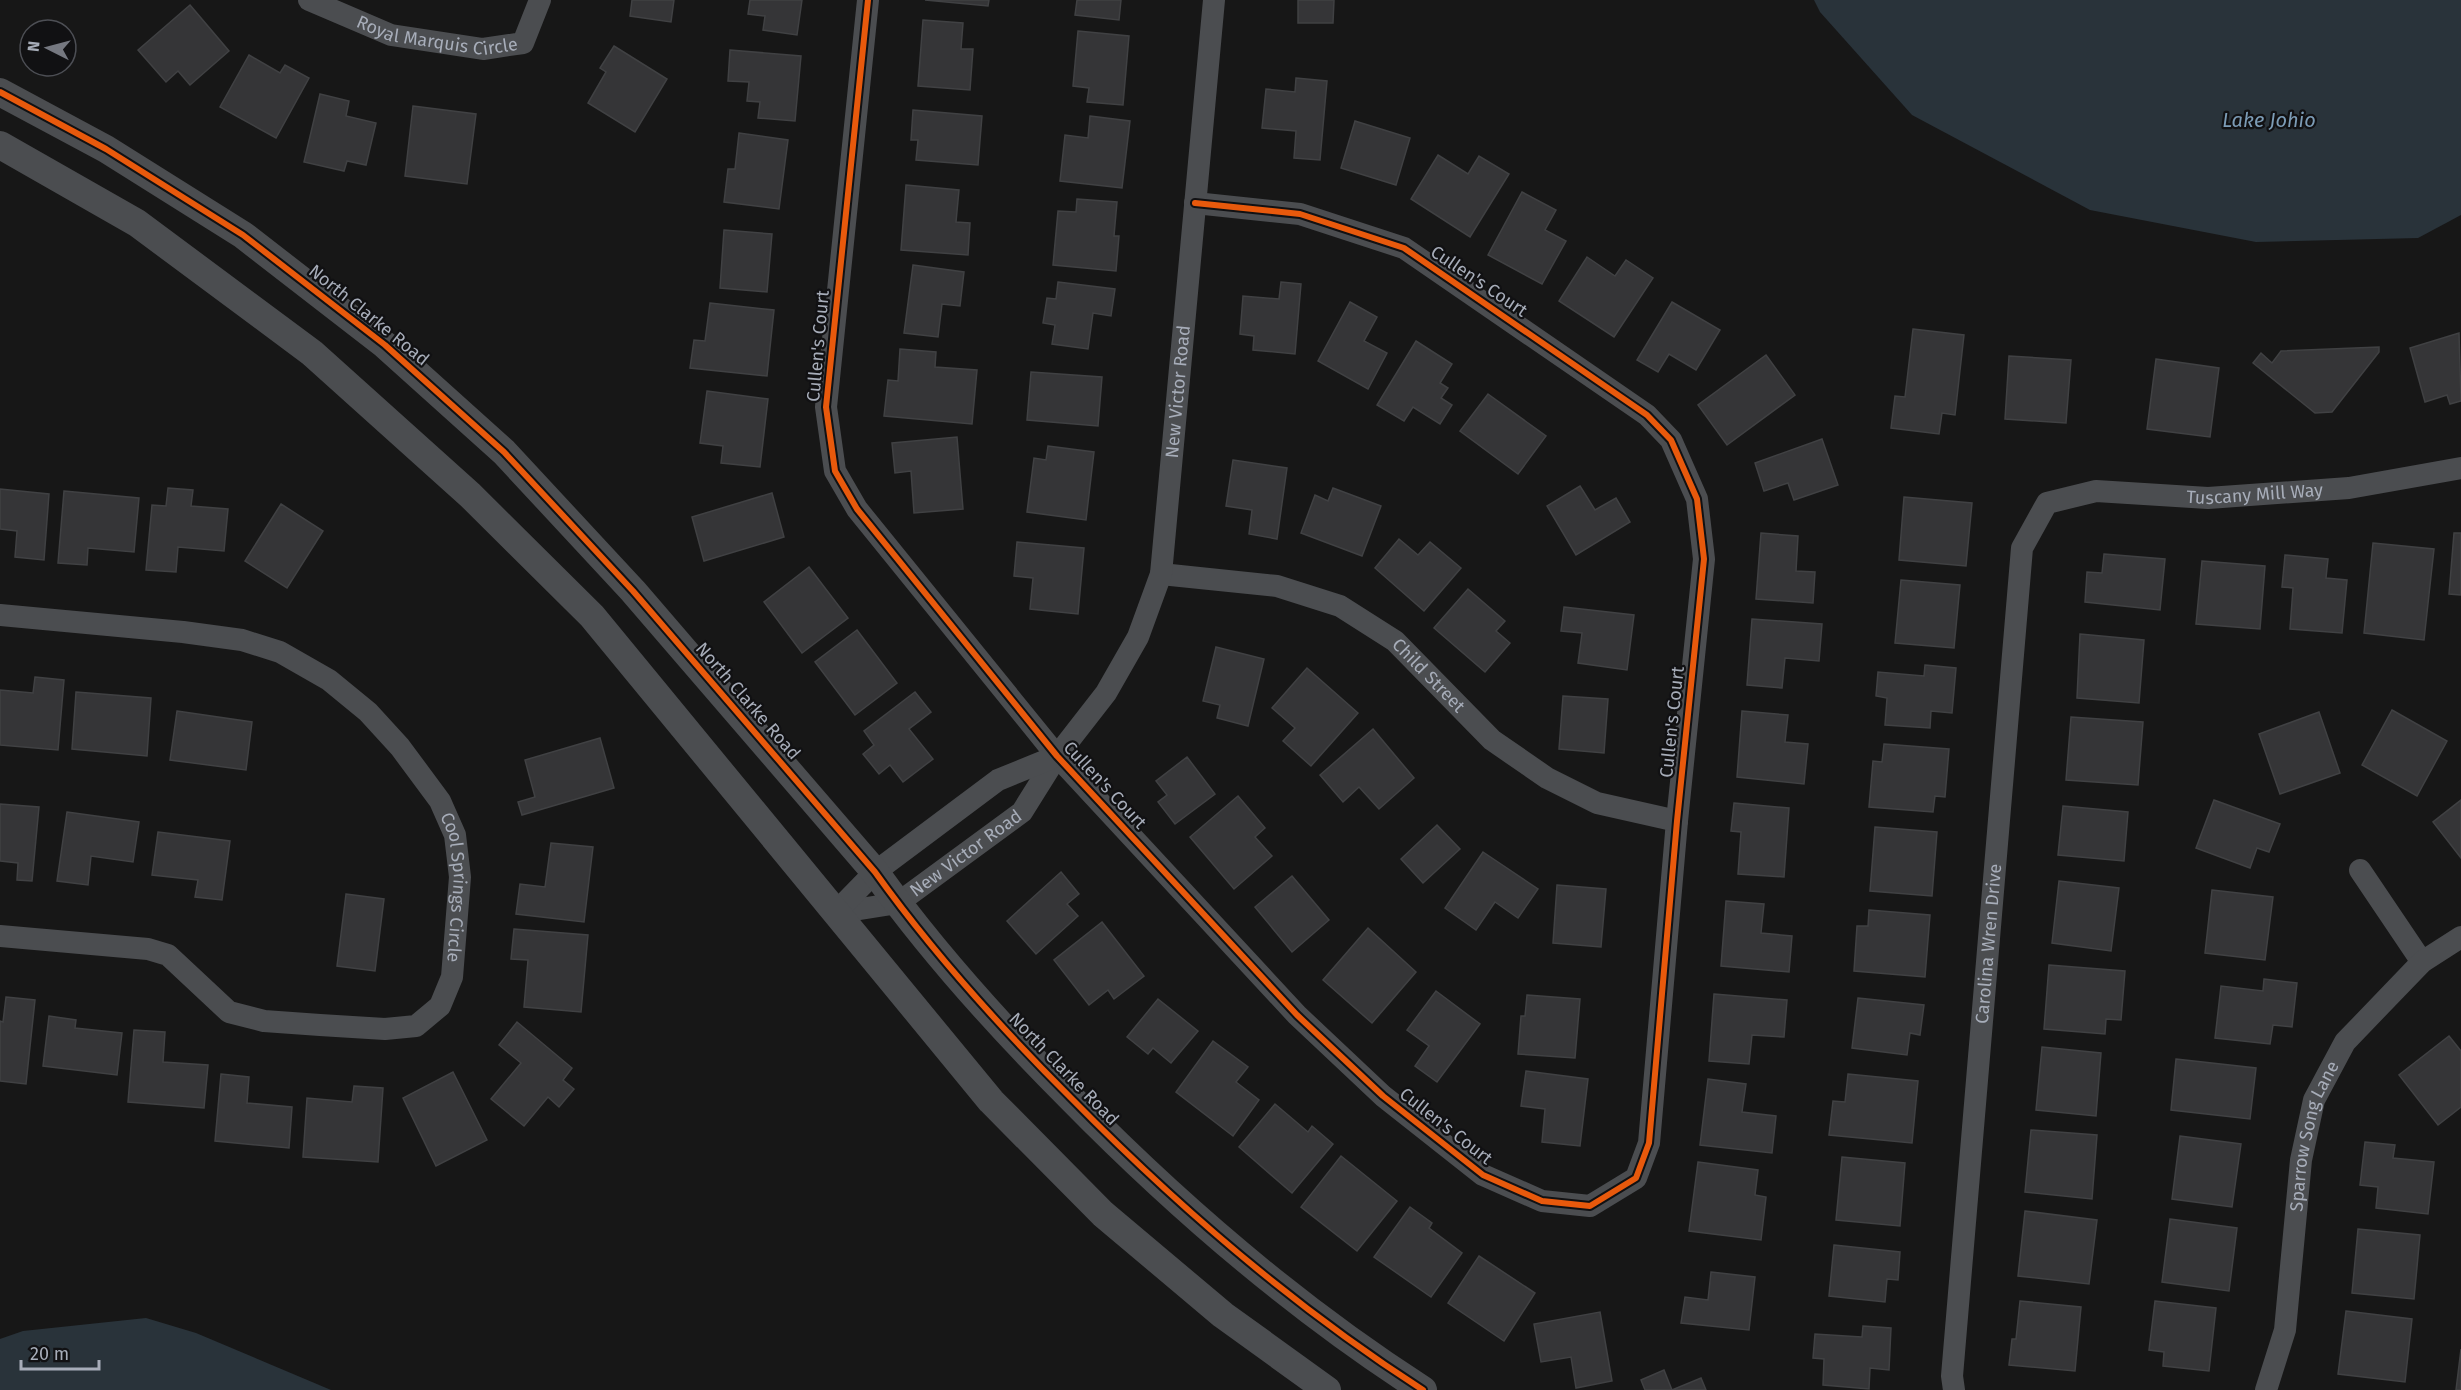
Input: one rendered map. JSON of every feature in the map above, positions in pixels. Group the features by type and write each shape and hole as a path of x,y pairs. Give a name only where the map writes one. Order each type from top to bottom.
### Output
{"street":[{"name":"Royal Marquis Circle","path":"309,0 391,35 483,49 523,43 540,0"},
{"name":"Cullen's Court","path":"868,0 826,407 835,471 857,509 1057,756 1297,1015 1383,1096 1483,1175 1542,1201 1590,1206 1636,1178 1649,1143 1677,821 1704,559 1697,499 1671,440 1647,415 1404,248 1300,214 1195,204"},
{"name":"New Victor Road","path":"835,913 898,903 1022,812 1057,756 1106,693 1132,646 1161,574 1214,0"},
{"name":"North Clarke Road","path":"0,92 106,149 243,235 385,345 504,452 633,591 875,872 898,903 1014,1041 1143,1172 1251,1266 1390,1369 1423,1390"},
{"path":"0,145 137,223 303,346 470,495 592,616 991,1101 1103,1214 1223,1315 1327,1390"},
{"name":"Tuscany Mill Way","path":"2047,503 2096,491 2208,498 2349,488 2461,468"},
{"name":"Carolina Wren Drive","path":"1954,1390 1952,1376 2022,548 2047,503"},
{"name":"Child Street","path":"1161,574 1277,586 1340,606 1395,641 1492,740 1547,778 1597,803 1677,821"},
{"name":"Cool Springs Circle","path":"0,615 183,632 242,640 280,652 329,680 376,720 400,747 440,801 455,835 460,877 452,977 440,1006 416,1026 385,1029 264,1021 229,1012 168,955 148,949 0,936"},
{"name":"New Victor Road","path":"835,913 875,872 998,780 1057,756"},
{"path":"2360,870 2422,962"},
{"name":"Sparrow Song Lane","path":"2266,1390 2285,1330 2301,1160 2314,1100 2344,1042 2422,962 2461,937"}],"water":[{"name":"Lake Johio","path":"1814,0 2461,0 2461,215 2418,238 2256,242 2090,210 1912,115 1820,12"},
{"path":"146,1318 196,1333 331,1390 0,1390 0,1339 23,1331"}],"building":[{"path":"632,0 674,0 671,22 630,16"},
{"path":"750,0 802,0 797,35 763,30 765,16 748,14"},
{"path":"925,0 989,0 988,6"},
{"path":"1077,0 1121,0 1119,20 1075,15"},
{"path":"1298,0 1334,0 1333,23 1298,23"},
{"path":"190,5 229,51 190,85 178,71 166,82 138,50"},
{"path":"923,20 963,23 961,49 973,49 970,90 918,86"},
{"path":"1078,31 1129,36 1123,105 1087,102 1089,88 1073,86"},
{"path":"614,46 667,79 635,132 588,103 606,72 600,68"},
{"path":"730,50 801,56 795,121 758,118 760,102 747,101 749,82 728,81"},
{"path":"249,55 280,73 285,65 309,78 276,138 220,107"},
{"path":"1296,78 1327,81 1320,160 1294,158 1296,131 1262,128 1266,89 1295,92"},
{"path":"320,94 349,101 346,116 376,123 366,165 347,161 344,171 304,162"},
{"path":"413,106 476,114 467,184 405,176"},
{"path":"913,110 982,116 978,165 916,160 918,140 911,140"},
{"path":"1090,116 1130,121 1122,188 1060,181 1065,135 1088,138"},
{"path":"1355,121 1410,138 1396,185 1341,168"},
{"path":"739,133 788,140 779,209 724,202 728,169 735,169"},
{"path":"1438,155 1468,174 1479,156 1509,174 1470,237 1411,199"},
{"path":"906,185 959,190 956,222 970,223 968,255 901,250"},
{"path":"1522,192 1556,210 1545,230 1566,241 1542,284 1488,255"},
{"path":"1077,199 1117,202 1114,236 1119,236 1116,271 1053,265 1058,211 1076,212"},
{"path":"724,230 772,234 767,292 720,288"},
{"path":"1587,257 1615,276 1626,260 1653,278 1614,337 1559,301"},
{"path":"913,265 964,272 960,306 942,304 938,337 904,333"},
{"path":"1058,282 1115,289 1111,316 1093,313 1088,349 1052,344 1055,325 1043,323 1047,298 1056,299"},
{"path":"1281,282 1301,284 1295,354 1253,350 1254,336 1240,334 1243,296 1279,299"},
{"path":"1350,302 1377,317 1364,341 1387,353 1368,389 1318,361"},
{"path":"1672,302 1720,330 1696,370 1669,354 1658,372 1637,360"},
{"path":"710,303 774,310 767,376 690,368 694,340 705,341"},
{"path":"1913,329 1964,335 1955,415 1942,413 1939,434 1891,428 1895,396 1905,397"},
{"path":"2459,333 2461,401 2450,404 2447,395 2425,402 2410,348"},
{"path":"1416,341 1452,364 1440,383 1448,388 1441,398 1452,405 1440,424 1413,407 1404,421 1377,405"},
{"path":"2379,347 2379,352 2332,412 2315,413 2253,363 2261,353 2272,363 2281,351"},
{"path":"900,349 936,352 935,367 977,370 972,424 884,416 888,380 898,381"},
{"path":"1766,355 1795,395 1727,445 1698,405"},
{"path":"2009,356 2071,360 2066,423 2005,419"},
{"path":"2156,359 2219,368 2210,437 2147,429"},
{"path":"1031,372 1102,377 1098,426 1027,420"},
{"path":"707,391 768,399 760,467 721,463 723,446 700,443"},
{"path":"1488,394 1546,436 1518,474 1460,431"},
{"path":"957,437 963,509 914,513 911,471 895,473 892,443"},
{"path":"1822,439 1838,485 1794,500 1788,483 1764,491 1755,463"},
{"path":"1048,446 1094,452 1086,520 1027,512 1034,458 1046,460"},
{"path":"1233,460 1287,468 1277,539 1249,534 1252,510 1226,506"},
{"path":"1580,486 1595,510 1616,498 1630,522 1576,555 1547,506"},
{"path":"168,488 193,490 191,506 228,509 224,551 178,547 176,572 146,570 152,505 166,506"},
{"path":"1333,488 1381,506 1362,556 1301,533 1315,495 1328,501"},
{"path":"0,489 49,494 44,560 15,557 17,531 0,529"},
{"path":"64,491 139,498 134,552 88,548 87,565 58,563"},
{"path":"772,493 784,537 704,561 692,517"},
{"path":"1904,497 1972,503 1966,566 1899,560"},
{"path":"281,504 323,531 287,588 245,561"},
{"path":"1761,533 1798,536 1796,571 1815,572 1813,603 1756,599"},
{"path":"2454,533 2461,533 2461,595 2449,594"},
{"path":"1399,539 1418,555 1430,542 1461,568 1424,611 1375,568"},
{"path":"1017,542 1084,548 1078,614 1030,609 1033,578 1014,576"},
{"path":"2373,543 2434,549 2424,640 2364,633"},
{"path":"2104,554 2165,559 2160,610 2085,602 2087,572 2102,573"},
{"path":"2285,555 2328,559 2326,578 2347,580 2342,633 2290,629 2293,588 2282,587"},
{"path":"2202,561 2265,566 2260,629 2196,624"},
{"path":"809,567 848,618 802,653 764,602"},
{"path":"1901,580 1960,585 1954,648 1895,643"},
{"path":"1468,589 1505,621 1496,631 1510,643 1485,672 1434,628"},
{"path":"1564,607 1634,615 1627,670 1578,663 1582,633 1561,631"},
{"path":"1752,619 1822,624 1819,661 1785,658 1782,688 1747,685"},
{"path":"857,630 897,683 855,715 815,662"},
{"path":"2080,634 2144,640 2139,703 2077,698"},
{"path":"1216,647 1264,659 1248,726 1217,718 1220,705 1203,701"},
{"path":"1925,665 1956,668 1952,713 1931,711 1930,728 1885,725 1887,698 1876,696 1878,672 1924,676"},
{"path":"1307,668 1358,713 1311,766 1283,741 1295,728 1272,708"},
{"path":"35,677 64,680 58,750 0,745 0,690 33,693"},
{"path":"76,692 151,698 147,756 72,749"},
{"path":"915,692 931,712 909,729 933,759 903,782 890,765 879,774 863,754 874,745 864,731"},
{"path":"1563,696 1608,699 1604,753 1559,749"},
{"path":"2392,710 2447,741 2417,796 2362,765"},
{"path":"177,711 252,722 246,770 170,760"},
{"path":"1742,711 1788,715 1785,742 1808,744 1804,784 1737,777"},
{"path":"2319,712 2340,773 2280,794 2259,734"},
{"path":"2071,717 2143,722 2138,785 2066,780"},
{"path":"1373,729 1414,778 1379,809 1359,787 1343,802 1320,775"},
{"path":"600,738 614,788 522,815 518,802 535,797 525,760"},
{"path":"1884,744 1949,749 1945,797 1935,796 1933,812 1869,807 1873,761 1882,762"},
{"path":"1187,757 1215,794 1175,824 1158,802 1167,795 1156,781"},
{"path":"1238,796 1265,828 1255,837 1272,856 1234,889 1190,837"},
{"path":"2214,800 2280,824 2269,852 2257,848 2250,868 2196,848"},
{"path":"2461,800 2461,858 2433,822"},
{"path":"1734,803 1789,808 1784,877 1738,874 1741,832 1731,831"},
{"path":"0,804 39,807 32,881 17,880 18,863 0,861"},
{"path":"2063,806 2128,812 2124,861 2058,855"},
{"path":"67,812 139,822 133,862 91,856 88,885 57,881"},
{"path":"1437,825 1460,849 1423,883 1401,859"},
{"path":"1875,827 1937,832 1932,896 1870,891"},
{"path":"158,832 230,841 222,900 195,897 198,880 152,875"},
{"path":"551,843 593,847 584,922 516,914 520,884 545,887"},
{"path":"1483,852 1538,889 1518,918 1495,902 1476,930 1445,908"},
{"path":"1061,872 1079,894 1067,904 1078,916 1036,954 1007,921"},
{"path":"1292,876 1329,920 1292,952 1255,907"},
{"path":"2059,881 2119,888 2111,951 2052,943"},
{"path":"1557,885 1606,889 1601,947 1553,943"},
{"path":"2212,890 2273,897 2265,960 2205,953"},
{"path":"346,894 384,899 375,971 337,966"},
{"path":"1726,901 1764,904 1761,933 1792,936 1789,972 1721,966"},
{"path":"1869,910 1930,915 1925,977 1854,971 1857,926 1868,926"},
{"path":"1102,922 1144,976 1114,999 1108,990 1089,1005 1054,960"},
{"path":"1368,928 1416,972 1372,1023 1323,980"},
{"path":"514,929 588,935 581,1012 524,1007 528,960 511,959"},
{"path":"2049,965 2125,971 2121,1020 2106,1019 2105,1034 2044,1029"},
{"path":"2264,979 2297,983 2292,1027 2273,1025 2270,1044 2215,1038 2221,986 2263,991"},
{"path":"1436,991 1480,1024 1437,1082 1415,1066 1429,1046 1407,1030"},
{"path":"1714,994 1787,1000 1784,1037 1752,1035 1749,1064 1709,1061"},
{"path":"1527,995 1580,999 1575,1058 1518,1054 1521,1016 1525,1016"},
{"path":"6,997 35,1000 26,1084 0,1081 0,1021 3,1022"},
{"path":"1858,998 1924,1005 1920,1035 1910,1033 1907,1055 1852,1048"},
{"path":"1158,999 1198,1031 1171,1063 1153,1048 1148,1054 1127,1037"},
{"path":"49,1016 76,1020 75,1028 122,1033 117,1075 43,1066"},
{"path":"517,1022 572,1068 563,1080 574,1089 559,1107 548,1097 524,1126 491,1099 521,1063 499,1045"},
{"path":"134,1030 165,1032 163,1062 208,1065 204,1108 128,1102"},
{"path":"2449,1036 2461,1051 2461,1107 2438,1125 2399,1075"},
{"path":"1213,1041 1248,1067 1236,1082 1259,1100 1233,1136 1176,1092"},
{"path":"2042,1047 2101,1053 2096,1116 2036,1110"},
{"path":"2176,1059 2256,1068 2250,1119 2171,1110"},
{"path":"1526,1071 1588,1079 1580,1146 1542,1142 1545,1109 1521,1106"},
{"path":"453,1072 487,1140 436,1166 403,1098"},
{"path":"221,1074 249,1077 247,1103 292,1107 289,1148 215,1141"},
{"path":"1848,1074 1918,1081 1912,1143 1829,1135 1833,1101 1845,1102"},
{"path":"1708,1079 1746,1084 1742,1112 1776,1116 1772,1153 1700,1145"},
{"path":"354,1086 383,1088 378,1162 303,1157 307,1098 352,1102"},
{"path":"1275,1104 1308,1132 1312,1126 1333,1144 1292,1193 1239,1147"},
{"path":"2031,1130 2097,1135 2092,1199 2025,1192"},
{"path":"2180,1136 2241,1144 2232,1207 2172,1199"},
{"path":"2365,1142 2395,1145 2393,1158 2434,1162 2428,1214 2376,1208 2378,1187 2360,1185"},
{"path":"1341,1156 1397,1201 1357,1251 1301,1207"},
{"path":"1842,1157 1905,1163 1900,1226 1836,1220"},
{"path":"1698,1162 1758,1170 1755,1195 1766,1197 1761,1240 1689,1231"},
{"path":"1410,1207 1432,1223 1429,1228 1462,1253 1431,1297 1374,1257"},
{"path":"2025,1211 2097,1220 2089,1284 2018,1276"},
{"path":"2170,1219 2237,1228 2229,1291 2162,1282"},
{"path":"2358,1229 2420,1235 2414,1299 2352,1293"},
{"path":"1834,1245 1900,1252 1898,1280 1887,1279 1885,1302 1829,1296"},
{"path":"1479,1256 1535,1293 1504,1341 1448,1303"},
{"path":"1711,1272 1755,1277 1749,1330 1681,1323 1685,1297 1708,1300"},
{"path":"2020,1301 2081,1307 2075,1371 2009,1365 2012,1339 2016,1339"},
{"path":"2155,1301 2216,1308 2209,1371 2163,1366 2164,1352 2149,1350"},
{"path":"2346,1311 2412,1319 2405,1382 2338,1374"},
{"path":"1600,1312 1612,1381 1576,1388 1571,1357 1541,1362 1534,1324"},
{"path":"1863,1326 1891,1328 1889,1370 1870,1368 1869,1389 1823,1385 1824,1359 1813,1358 1815,1334 1862,1337"},
{"path":"2461,1349 2461,1390 2456,1390"},
{"path":"1664,1370 1672,1390 1645,1390 1641,1380"},
{"path":"1701,1378 1706,1390 1672,1390"}],"cycle path":[{"path":"868,0 826,407 835,471 857,509 1057,756 1297,1015 1383,1096 1483,1175 1542,1201 1590,1206 1636,1178 1649,1143 1677,821 1704,559 1697,499 1671,440 1647,415 1404,248 1300,214 1195,203"},
{"path":"0,92 106,149 243,235 385,345 504,452 633,591 875,872 944,961 1045,1072 1153,1178 1239,1254 1329,1325 1423,1390"}]}
